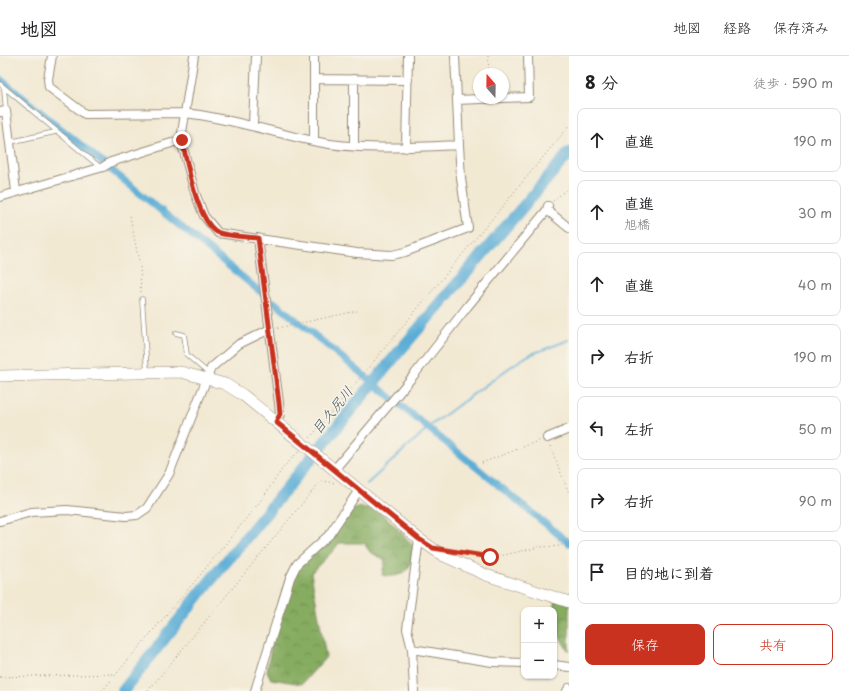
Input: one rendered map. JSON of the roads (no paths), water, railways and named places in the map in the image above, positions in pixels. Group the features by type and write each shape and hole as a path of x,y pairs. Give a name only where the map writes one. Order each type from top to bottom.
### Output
{"street":[{"path":"52,56 48,79 49,86 85,114 185,113 215,116 314,141 406,148 459,145"},
{"path":"194,56 182,140 195,192 204,216 212,227 218,233 357,253 392,255 405,252 468,228 461,178 456,56"},
{"path":"253,125 256,56"},
{"path":"314,56 314,141"},
{"path":"406,148 408,56"},
{"path":"457,100 529,97 528,56"},
{"path":"314,79 408,80"},
{"path":"354,79 354,145"},
{"path":"3,111 10,142 16,191"},
{"path":"0,197 16,191 102,168 111,162 182,140"},
{"path":"336,471 414,376 466,307 547,208 569,228"},
{"path":"258,238 280,414 276,422"},
{"path":"0,521 31,512 67,510 126,516 137,515 147,508 169,474 207,375 220,360 239,344 270,329"},
{"path":"0,376 181,372 207,375 243,395 419,539 442,555 486,575 569,602"},
{"path":"546,438 569,429"},
{"path":"255,691 290,578 298,564 329,535 359,490"},
{"path":"414,691 412,649 407,629 419,539"},
{"path":"412,649 492,662 521,664"},
{"path":"557,665 569,667"}],"lane":[{"path":"0,84 56,132 102,168"},
{"path":"3,111 4,87"},
{"path":"10,142 56,132"},
{"path":"142,299 146,373"},
{"path":"176,333 184,335 187,355 207,375"}],"waterway":[{"path":"0,79 262,293"},
{"name":"目久尻川","path":"123,691 202,591 397,354 569,153"},
{"path":"274,302 569,543"},
{"path":"367,484 430,426 513,365 529,355 569,340"}]}
